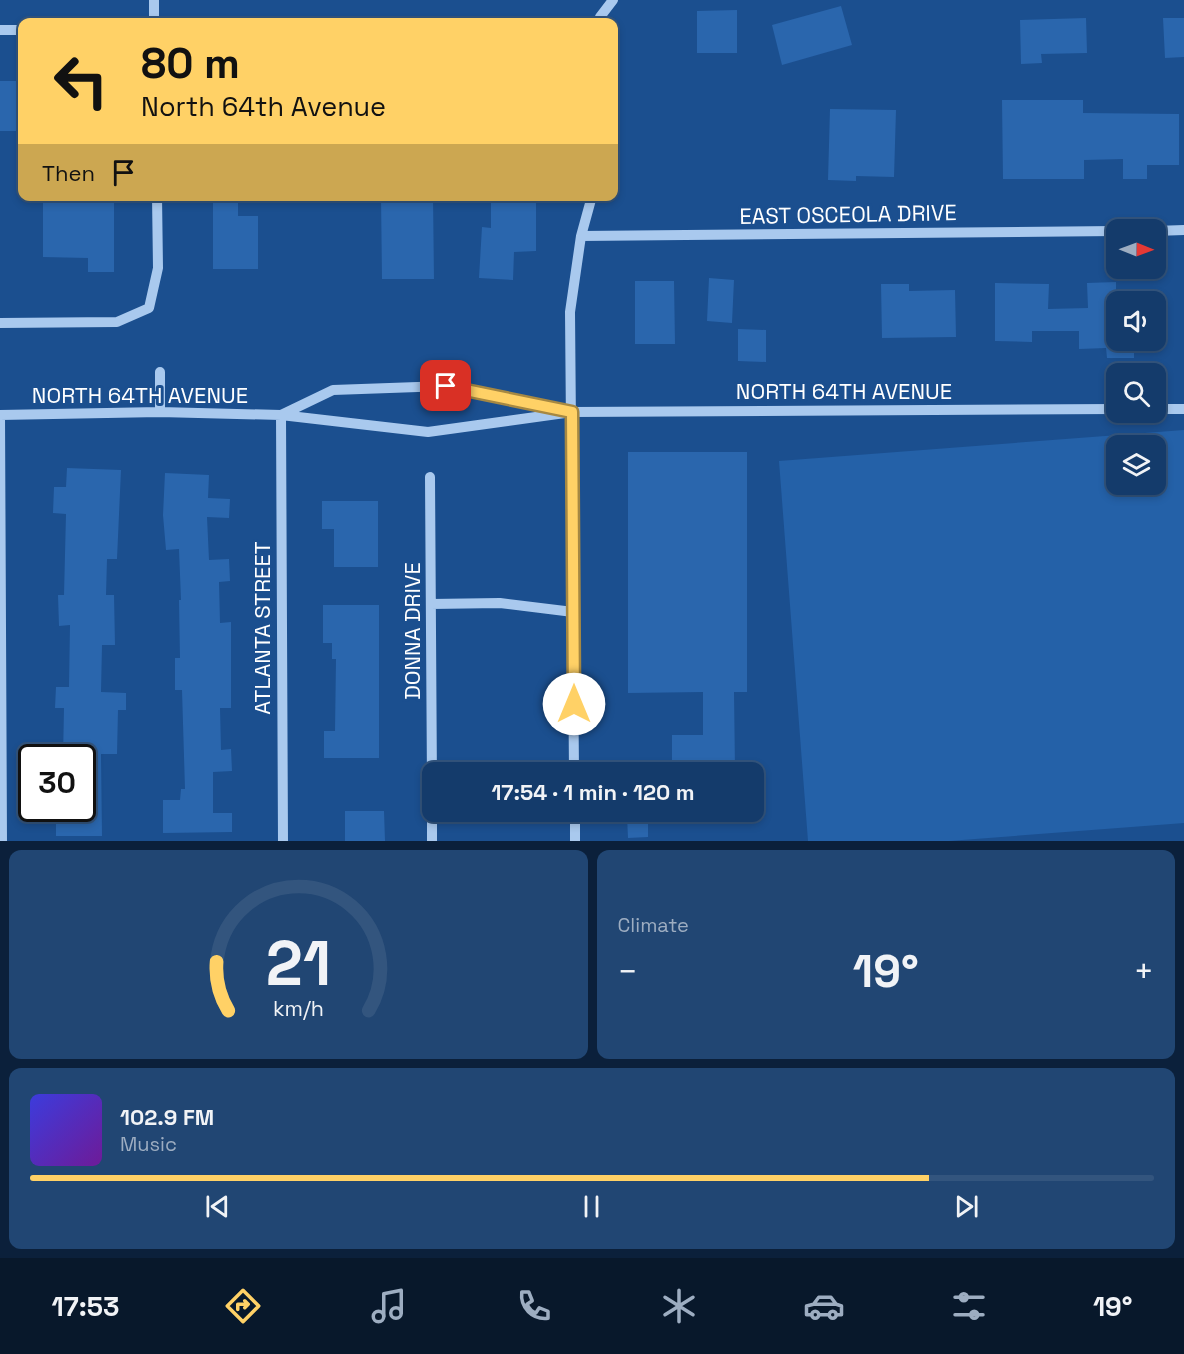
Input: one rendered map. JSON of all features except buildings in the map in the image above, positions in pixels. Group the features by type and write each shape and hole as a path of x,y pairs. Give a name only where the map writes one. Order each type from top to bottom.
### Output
{"street":[{"path":"154,0 154,18"},
{"path":"600,18 614,0"},
{"path":"0,30 18,30"},
{"path":"0,323 117,322 149,308 158,268 157,201"},
{"path":"574,762 570,312 581,236 591,201"},
{"path":"1166,231 1184,230"},
{"name":"EAST OSCEOLA DRIVE","path":"581,236 1106,231"},
{"path":"160,372 160,412"},
{"name":"NORTH 64TH AVENUE","path":"281,415 333,390 446,386 572,412"},
{"path":"1166,409 1184,409"},
{"name":"NORTH 64TH AVENUE","path":"0,415 160,412 281,415 428,432 572,412 1106,410"},
{"path":"0,415 2,841"},
{"name":"ATLANTA STREET","path":"281,415 283,841"},
{"name":"DONNA DRIVE","path":"430,477 432,762"},
{"path":"431,604 500,603 573,612"},
{"path":"432,822 432,841"},
{"path":"575,822 575,841"}],"shaded area":[{"path":"1184,430 1184,823 949,841 808,841 779,461 1106,436 1106,495 1166,495 1166,435 1119,435"}],"route":[{"path":"446,386 572,412 574,704"}]}
